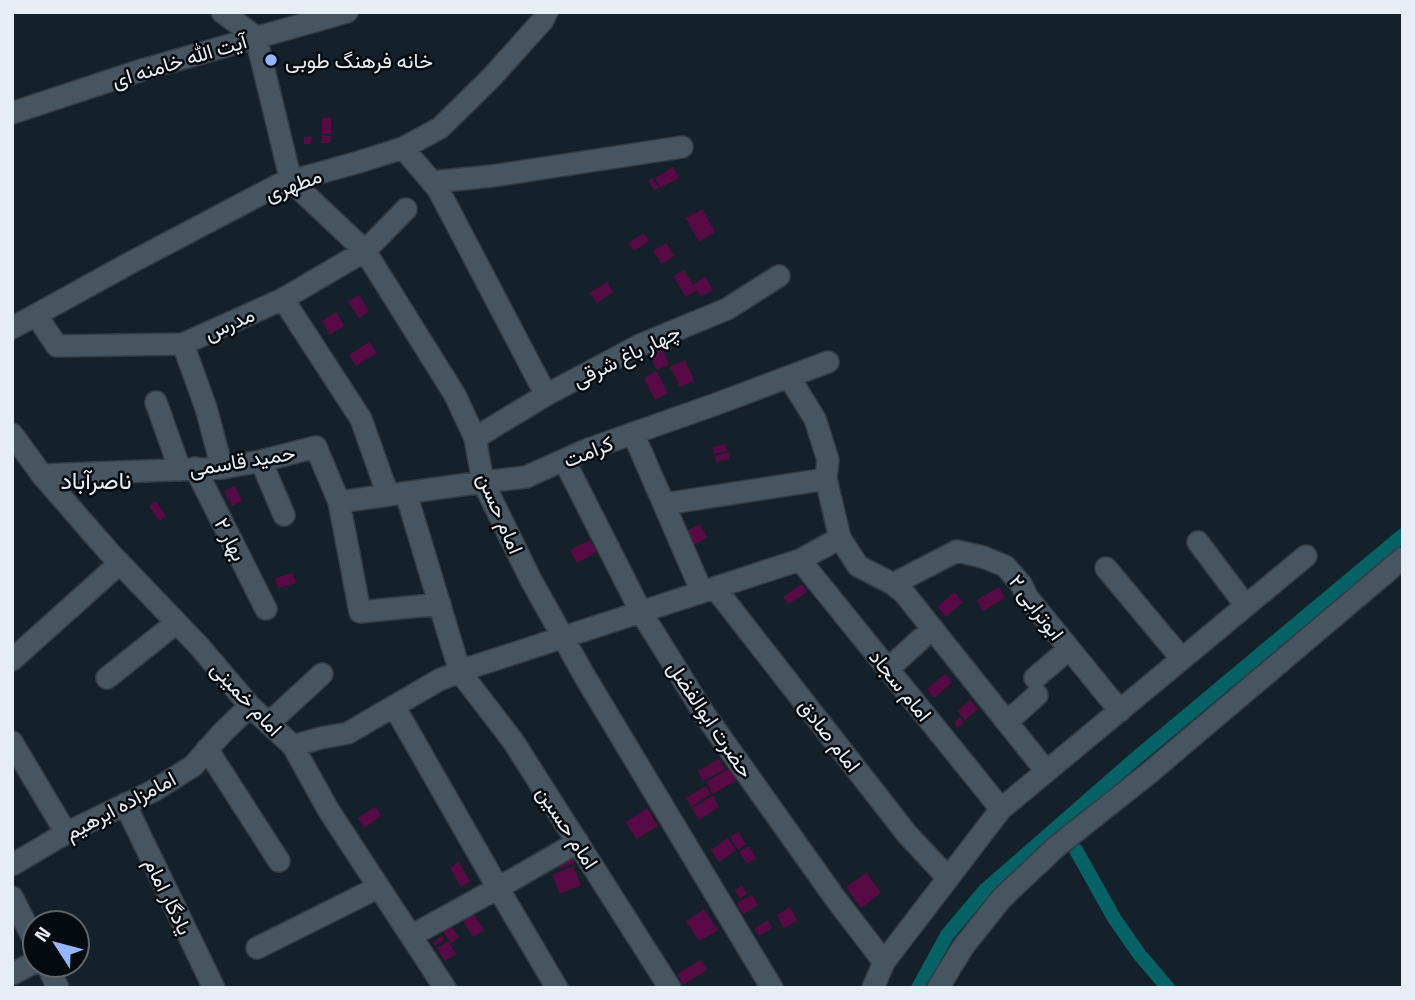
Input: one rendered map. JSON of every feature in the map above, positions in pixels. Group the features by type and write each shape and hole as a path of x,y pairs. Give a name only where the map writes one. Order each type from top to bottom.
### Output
{"street":[{"path":"222,12 256,37 291,181"},
{"name":"آیت الله خامنه ای","path":"12,113 145,69 346,12"},
{"name":"مطهری","path":"12,328 281,184 403,148 440,128 491,78 543,20 547,12"},
{"path":"432,182 492,176 682,147"},
{"path":"403,148 438,189 546,395"},
{"name":"امام حسن","path":"291,181 365,251 455,395 475,438 483,482 531,580 772,988"},
{"name":"مدرس","path":"36,315 57,345 183,344 283,299 365,251 406,209"},
{"name":"چهار باغ شرقی","path":"475,438 546,395 640,345 727,309 779,276"},
{"path":"283,299 361,419 397,494"},
{"path":"183,344 206,408 222,468"},
{"name":"کرامت","path":"339,502 526,477 586,450 828,362"},
{"path":"789,377 815,419 828,460 826,479 840,538 858,566 893,584 904,593 1046,771"},
{"name":"بهار ۲","path":"156,402 187,469 266,609"},
{"name":"امام صادق","path":"633,433 664,504 708,590 907,834 948,878"},
{"name":"امام خمینی","path":"12,434 42,475 120,563 199,646 250,706 293,746 329,811 445,988"},
{"name":"حمید قاسمی","path":"42,475 222,468 316,447 339,502 359,612 439,604"},
{"name":"حضرت ابوالفضل","path":"564,460 641,612 705,715 835,898 884,962"},
{"path":"261,461 284,515"},
{"path":"664,504 826,479"},
{"name":"امام حسین","path":"397,494 439,604 460,671 513,741 670,988"},
{"path":"293,746 321,737 348,733 439,680 460,671 800,560 840,538"},
{"path":"1198,542 1246,606"},
{"name":"ابوترابی ۲","path":"893,584 957,551 983,557 1004,566 1015,575 1028,598 1120,711"},
{"path":"873,988 884,962 1001,809 1306,556"},
{"path":"938,988 963,947 1002,898 1056,847 1148,774 1403,558"},
{"name":"امام سجاد","path":"800,560 1001,809"},
{"path":"12,660 120,563"},
{"path":"1106,568 1182,659"},
{"path":"107,678 176,623"},
{"path":"888,669 921,639"},
{"path":"1007,722 1069,649"},
{"path":"269,723 322,674"},
{"name":"امامزاده ابرهیم","path":"12,865 66,833 153,791 193,766 250,706"},
{"path":"394,706 557,988"},
{"path":"12,742 66,833"},
{"path":"207,750 279,861"},
{"name":"یادگار امام","path":"125,804 214,988"},
{"path":"411,936 578,842"},
{"path":"257,948 379,887"},
{"path":"12,897 21,915"}],"building":[{"path":"331,117 331,134 322,134 322,118"},
{"path":"322,135 331,136 330,143 321,143"},
{"path":"304,137 312,137 311,144 304,144"},
{"path":"673,167 679,178 660,188 655,178"},
{"path":"652,178 659,188 654,190 648,180"},
{"path":"702,209 715,232 699,242 686,218"},
{"path":"644,233 649,241 634,251 628,243"},
{"path":"666,243 674,256 662,264 653,251"},
{"path":"684,270 693,285 705,277 713,290 701,297 697,290 686,297 673,276"},
{"path":"607,282 613,292 597,303 590,293"},
{"path":"359,295 369,311 359,318 348,302"},
{"path":"336,312 344,326 330,335 322,321"},
{"path":"369,342 377,353 356,366 349,355"},
{"path":"660,345 669,364 657,370 648,352"},
{"path":"685,360 694,381 680,387 670,367"},
{"path":"656,371 668,393 655,400 644,378"},
{"path":"725,444 727,451 714,454 712,447"},
{"path":"728,452 730,459 716,462 715,456"},
{"path":"235,486 242,501 232,506 224,491"},
{"path":"156,501 166,516 159,521 149,506"},
{"path":"700,524 707,538 694,545 687,531"},
{"path":"590,540 597,552 577,563 570,550"},
{"path":"293,573 296,583 278,588 275,578"},
{"path":"802,584 807,592 788,604 783,597"},
{"path":"999,587 1005,598 983,611 977,600"},
{"path":"954,592 963,602 946,617 937,607"},
{"path":"945,674 952,682 934,698 927,689"},
{"path":"970,700 978,709 965,720 957,711"},
{"path":"960,717 964,722 958,728 954,723"},
{"path":"719,759 725,769 703,781 698,771"},
{"path":"732,767 739,779 713,794 706,782"},
{"path":"706,786 711,794 691,807 686,798"},
{"path":"713,796 719,807 699,820 692,808"},
{"path":"375,807 381,816 364,828 358,818"},
{"path":"647,808 658,826 636,839 626,822"},
{"path":"738,832 746,844 738,850 730,837"},
{"path":"728,838 736,850 719,862 711,850"},
{"path":"749,846 756,858 747,864 739,852"},
{"path":"571,852 575,862 560,869 555,858"},
{"path":"459,862 470,881 461,887 450,868"},
{"path":"573,866 581,885 560,894 552,875"},
{"path":"866,873 881,893 861,908 846,887"},
{"path":"742,886 747,894 740,899 735,890"},
{"path":"752,895 758,905 743,914 737,903"},
{"path":"790,907 797,921 784,928 777,915"},
{"path":"704,909 718,930 699,941 686,921"},
{"path":"474,914 484,930 473,937 463,921"},
{"path":"768,920 772,928 759,936 755,928"},
{"path":"450,925 459,937 451,943 442,930"},
{"path":"442,936 444,940 435,946 432,943"},
{"path":"448,941 456,954 445,961 437,948"},
{"path":"701,960 707,970 683,985 677,974"}],"waterway":[{"path":"918,988 947,935 985,890 1135,759 1403,535"},
{"path":"1076,850 1114,918 1139,954 1168,988"}],"place":[{"name":"خانه فرهنگ طوبی","path":"271,60"}],"district":[{"name":"ناصرآباد","path":"96,480"}]}
